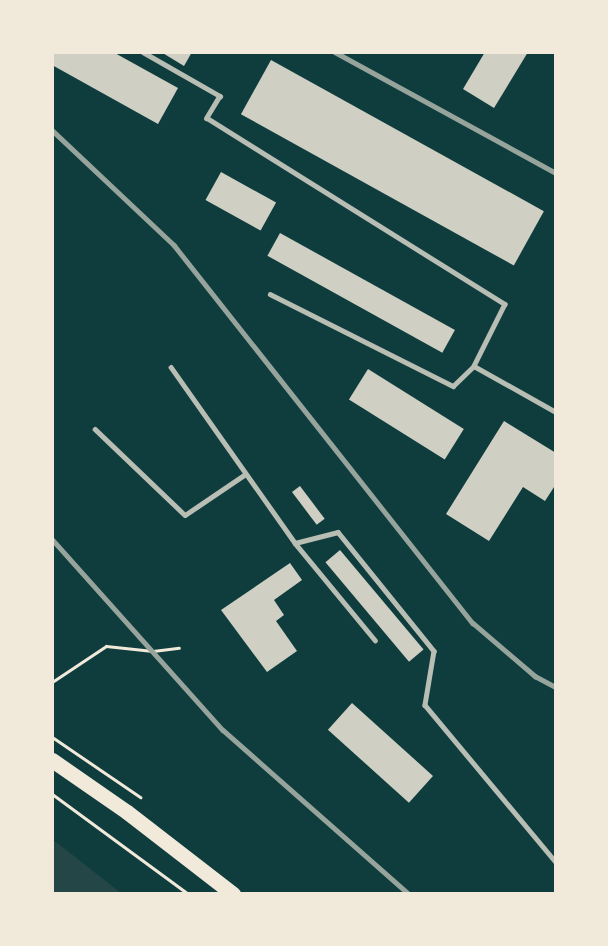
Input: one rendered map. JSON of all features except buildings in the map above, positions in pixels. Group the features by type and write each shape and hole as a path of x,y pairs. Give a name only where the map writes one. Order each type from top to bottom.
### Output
{"main road":[{"path":"52,760 128,812 233,894"}],"lane":[{"path":"143,52 220,96 207,118 505,304 474,366 453,386 270,294"},
{"path":"474,366 555,412"},
{"path":"171,367 244,475 295,543 375,640"},
{"path":"94,429 185,515 244,475"},
{"path":"295,543 338,532 362,561 434,651 425,705 555,862"}],"path":[{"path":"52,682 106,646 153,651 179,648"},
{"path":"52,737 140,796"},
{"path":"52,794 188,894"}],"shaded area":[{"path":"52,841 56,842 121,893 53,893"}],"railway":[{"path":"335,52 556,173"},
{"path":"52,130 174,245 473,623 535,676 556,687"},
{"path":"52,539 223,730 409,894"}]}
